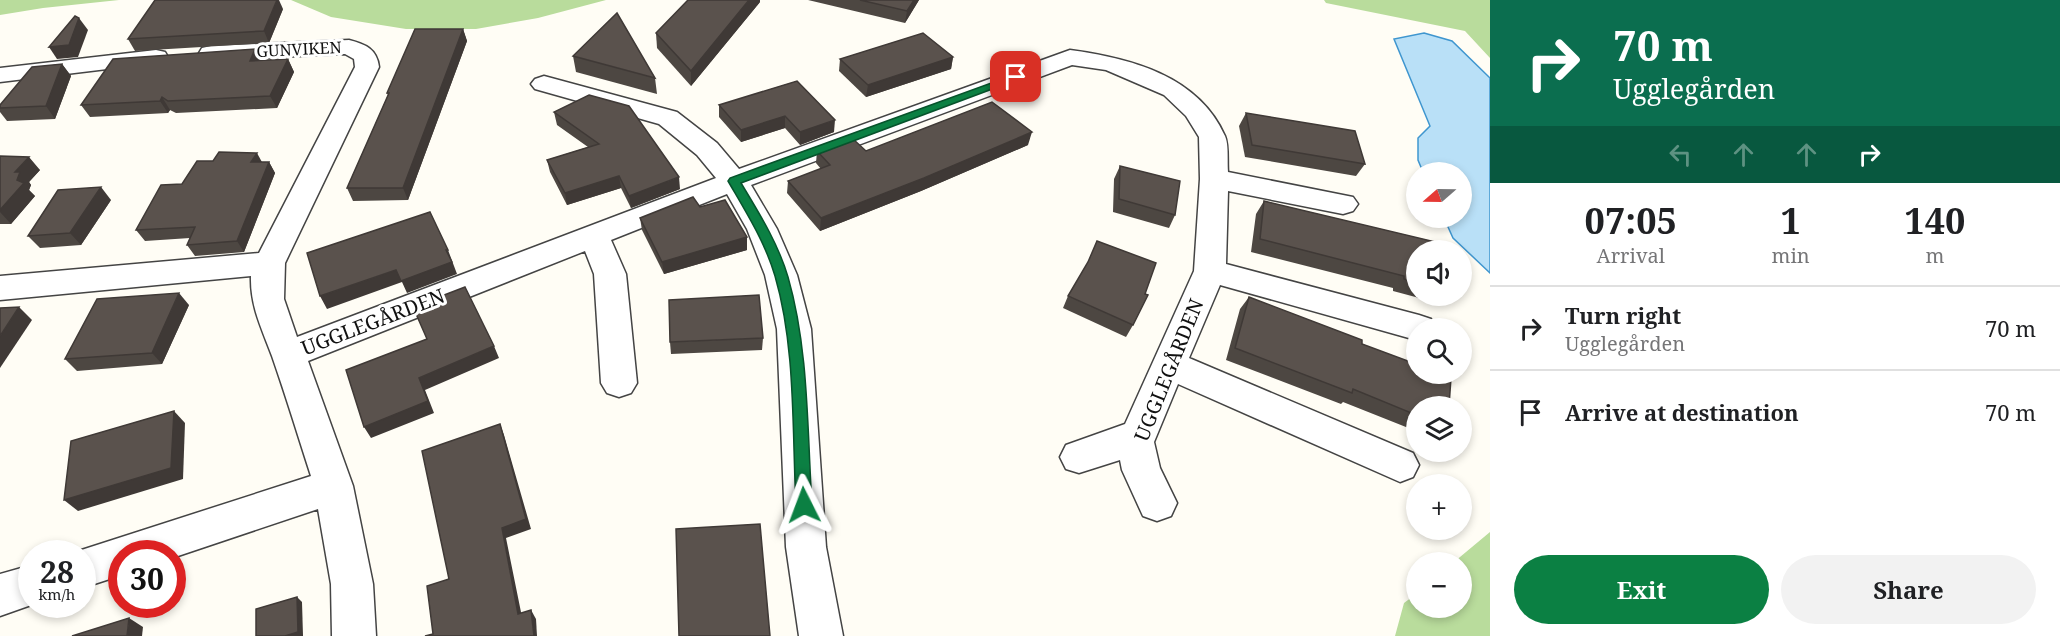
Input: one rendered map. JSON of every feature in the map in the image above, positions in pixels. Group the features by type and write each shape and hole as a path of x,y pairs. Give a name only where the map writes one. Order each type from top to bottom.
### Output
{"street":[{"name":"UGGLEGÅRDEN","path":"354,636 351,584 334,486 288,354 1089,46 1111,63 1150,78 1173,90 1196,111 1212,137 1214,179 1210,271 1135,442 1141,470 1157,503"},
{"name":"GUNVIKEN","path":"0,75 186,55 349,47 366,56 368,67 269,263 267,276 274,327 288,354"},
{"path":"544,84 668,118 707,149 734,181 762,229 781,275 794,328 806,547 820,636"},
{"path":"1214,179 1343,204"},
{"path":"594,236 610,274 619,383"},
{"path":"0,288 269,263"},
{"path":"1210,271 1406,324"},
{"path":"1169,365 1400,465"},
{"path":"1079,457 1138,435"},
{"path":"170,540 334,486"},
{"path":"0,595 18,589"}],"green space":[{"path":"0,0 119,0 0,15"},
{"path":"291,0 606,0 538,18 476,29 406,29 331,17"},
{"path":"1324,0 1490,0 1490,58 1465,31 1326,3"},
{"path":"1490,532 1490,636 1395,636 1406,602 1406,618 1472,618 1472,552 1466,552"}],"water":[{"path":"1424,33 1452,41 1490,78 1490,273 1472,256 1472,240 1455,240 1448,228 1472,228 1472,162 1419,162 1418,138 1430,126 1394,39"}],"building":[{"path":"155,0 277,0 264,31 128,39"},
{"path":"688,0 749,0 691,71 656,33"},
{"path":"860,0 914,0 907,11"},
{"path":"617,13 655,78 573,56"},
{"path":"75,16 79,18 69,45 49,47"},
{"path":"415,29 463,29 403,188 347,188 389,93 387,93"},
{"path":"923,33 953,57 868,85 840,59"},
{"path":"255,49 250,61 288,59 270,96 168,101 162,97 160,101 81,105 113,59"},
{"path":"62,64 46,106 0,108 0,105 32,67"},
{"path":"797,81 835,120 800,132 785,116 741,130 719,105"},
{"path":"589,95 629,106 679,177 629,196 619,176 565,193 547,160 599,144 554,112"},
{"path":"992,102 1032,132 924,178 821,218 788,181 830,165 817,151 852,138 866,151"},
{"path":"1246,113 1355,131 1365,164 1252,145"},
{"path":"219,152 257,153 251,162 269,162 237,241 187,245 195,227 136,230 161,185 182,184 197,161 213,161"},
{"path":"0,156 29,157 15,172 20,172 17,180 24,183 0,210"},
{"path":"1120,166 1180,181 1175,215 1119,199"},
{"path":"101,187 70,233 28,236 58,190"},
{"path":"693,197 700,207 725,200 747,237 662,262 640,218"},
{"path":"1264,201 1427,240 1406,240 1406,280 1404,276 1260,239"},
{"path":"430,212 452,262 401,281 396,270 320,296 307,253"},
{"path":"1097,241 1156,263 1145,294 1148,295 1133,325 1068,296 1088,262"},
{"path":"465,287 494,346 419,378 428,401 364,427 346,370 427,339 413,307"},
{"path":"179,293 152,353 65,359 97,299"},
{"path":"759,295 763,338 670,342 669,300"},
{"path":"1249,297 1362,340 1362,344 1406,360 1406,384 1451,384 1450,396 1406,396 1406,411 1353,389 1352,393 1235,348"},
{"path":"19,307 0,336 0,308"},
{"path":"174,411 171,468 64,500 71,441"},
{"path":"500,424 526,519 502,528 518,614 531,610 534,636 425,636 433,634 427,586 449,579 422,451"},
{"path":"760,524 770,636 679,636 676,529"},
{"path":"297,597 298,632 285,636 256,636 256,609"},
{"path":"129,618 127,636 72,636"}],"route":[{"path":"804,505 794,328 781,275 762,229 734,181 1016,77"}]}
